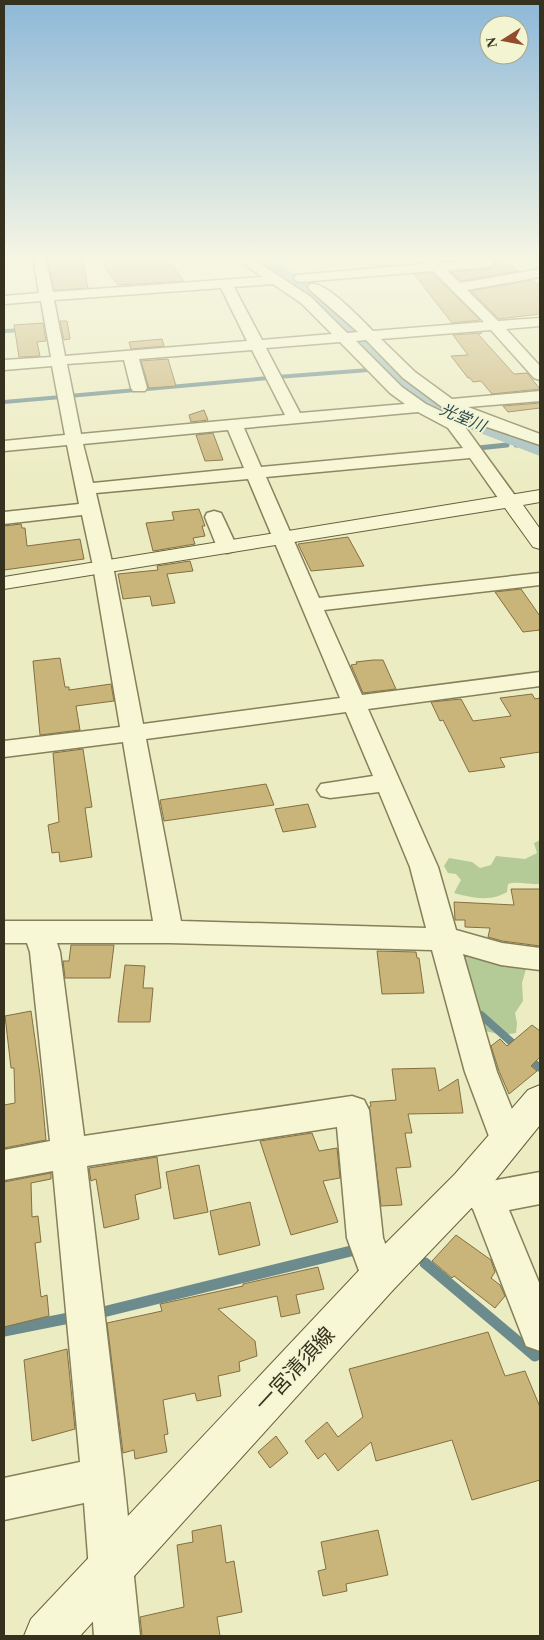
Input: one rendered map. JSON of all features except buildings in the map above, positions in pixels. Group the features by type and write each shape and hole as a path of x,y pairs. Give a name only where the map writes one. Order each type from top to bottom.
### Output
{"street":[{"path":"57,334 61,348 74,440 103,566 169,932"},
{"path":"246,334 256,344 295,419"},
{"path":"341,334 380,375 420,407 454,424 540,456"},
{"path":"4,365 61,348 130,354 387,334"},
{"path":"503,334 540,374"},
{"path":"368,335 409,376 448,404 475,417 540,440"},
{"path":"130,354 139,388"},
{"path":"448,404 540,396"},
{"path":"4,446 420,407"},
{"path":"234,424 424,867 480,1072 507,1139"},
{"path":"454,424 540,543"},
{"path":"85,489 473,452"},
{"path":"4,583 540,496"},
{"path":"4,518 90,509"},
{"path":"214,517 227,547"},
{"path":"312,605 540,579"},
{"path":"4,749 540,679"},
{"path":"330,790 387,783"},
{"path":"21,932 169,932 445,939 478,946 501,954 540,959"},
{"path":"21,932 45,952 70,1153 117,1636"},
{"name":"一宮清須線","path":"48,1636 379,1276 478,1192 507,1139 540,1100"},
{"path":"4,1165 70,1153 352,1110 364,1238 379,1276"},
{"path":"540,1188 478,1192 540,1332"},
{"path":"4,1499 103,1478"}],"green space":[{"path":"540,840 540,884 508,884 507,892 488,898 474,898 454,893 461,880 456,874 448,873 444,866 449,858 472,862 480,868 491,865 496,856 525,859 537,853 534,843"},
{"path":"479,950 495,964 509,961 526,969 522,983 523,1001 515,1013 516,1033 503,1035 485,1031 466,992 463,951"}],"waterway":[{"name":"光堂川","path":"355,334 376,358 427,401 445,411 540,448"},
{"path":"275,373 277,377 369,370"},
{"path":"69,396 269,378"},
{"path":"4,402 61,397"},
{"name":"光堂川","path":"516,445 528,443"},
{"path":"478,448 507,445"},
{"path":"472,1013 481,1015 517,1047"},
{"path":"528,1058 540,1068"},
{"path":"103,1312 359,1249"},
{"path":"425,1263 535,1356"},
{"path":"4,1331 74,1317"}]}
